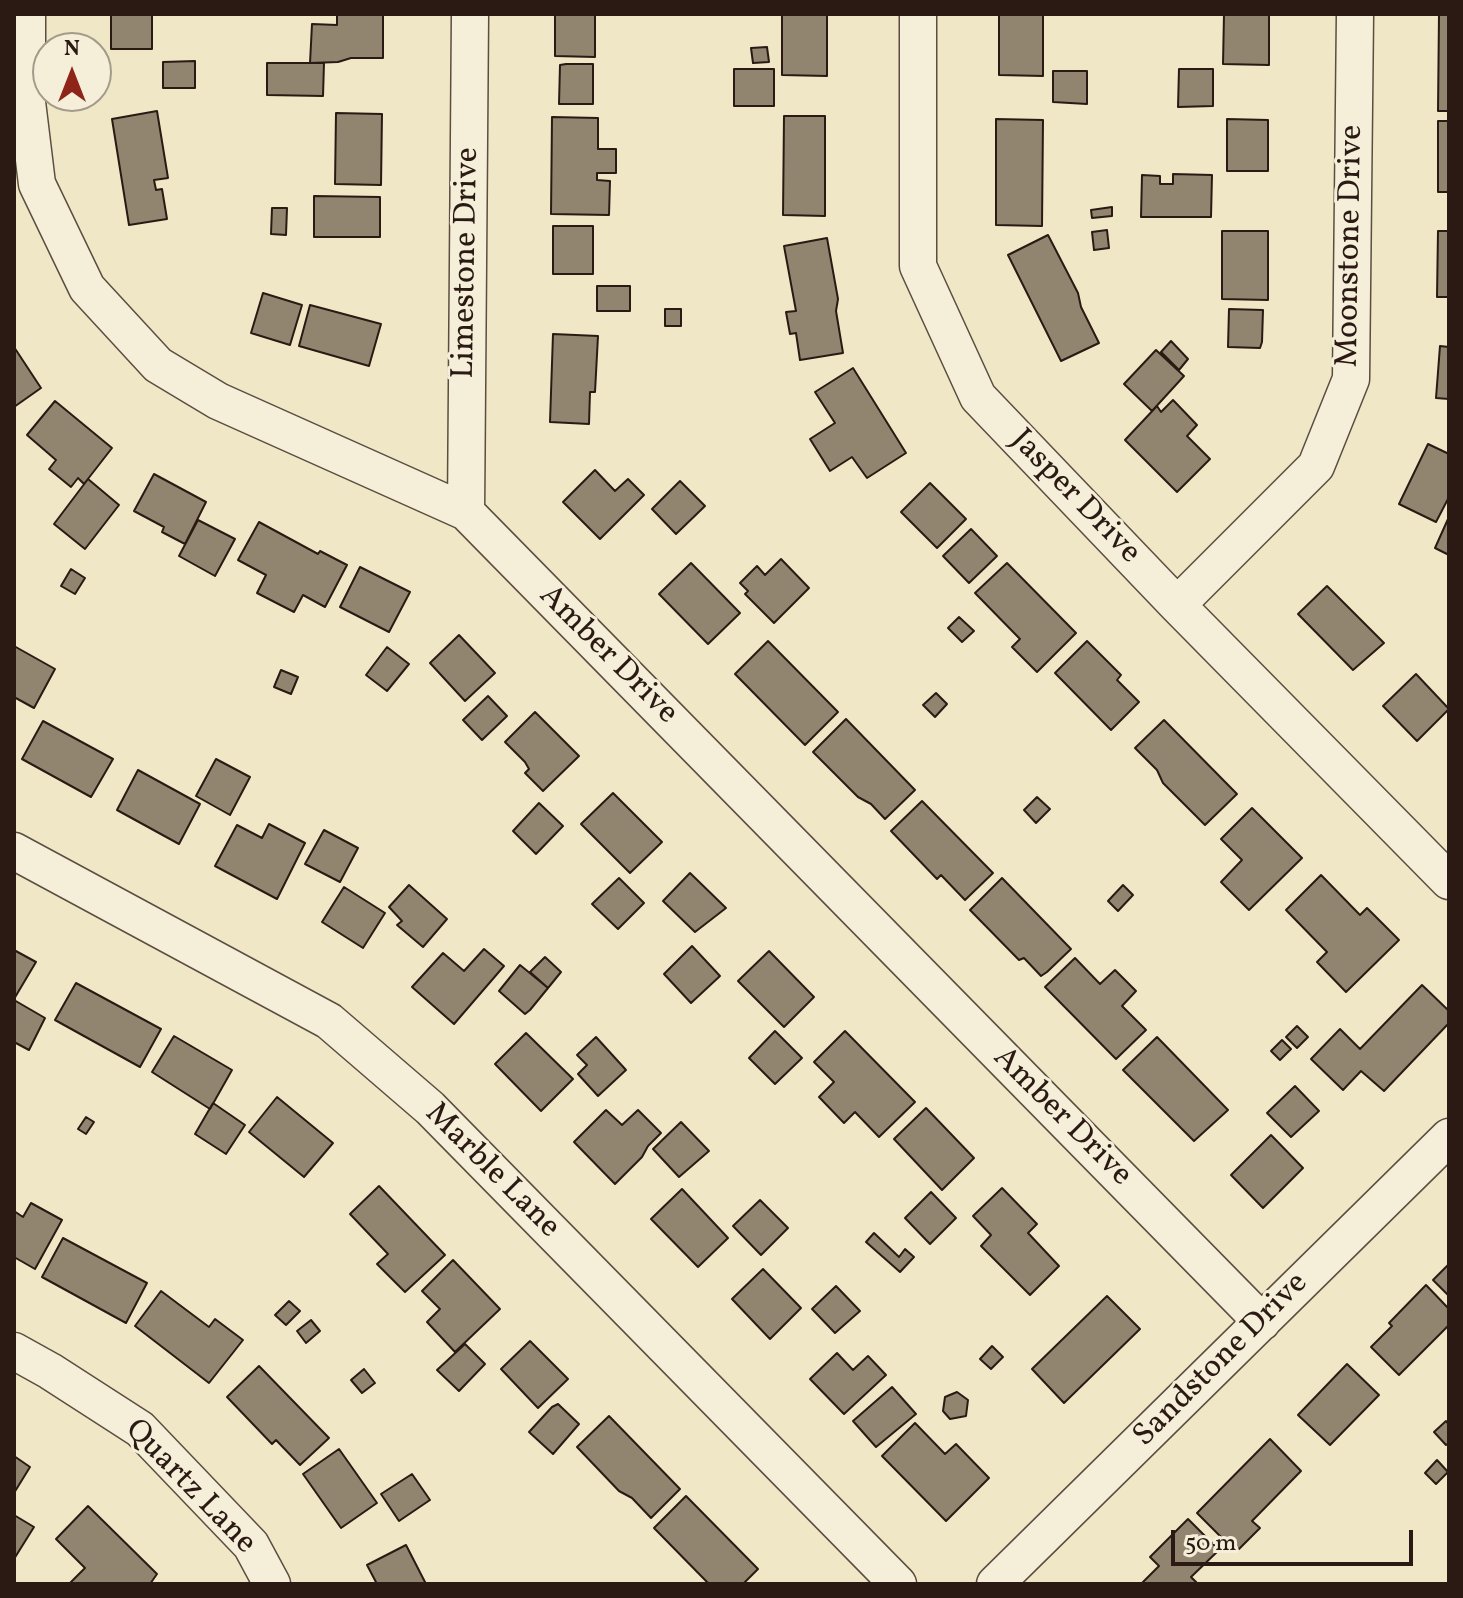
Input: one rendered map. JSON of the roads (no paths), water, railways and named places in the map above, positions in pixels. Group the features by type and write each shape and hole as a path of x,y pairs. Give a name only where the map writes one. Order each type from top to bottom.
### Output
{"street":[{"name":"Amber Drive","path":"27,14 26,185 87,288 158,365 218,401 466,512 1262,1322"},
{"name":"Limestone Drive","path":"466,512 470,14"},
{"name":"Jasper Drive","path":"918,14 918,266 978,397 1177,605 1449,881"},
{"name":"Moonstone Drive","path":"1177,605 1316,466 1351,379 1355,14"},
{"name":"Marble Lane","path":"14,851 329,1021 430,1108 898,1584"},
{"name":"Sandstone Drive","path":"995,1584 1449,1137"},
{"name":"Quartz Lane","path":"14,1351 140,1429 251,1545 272,1584"}]}
